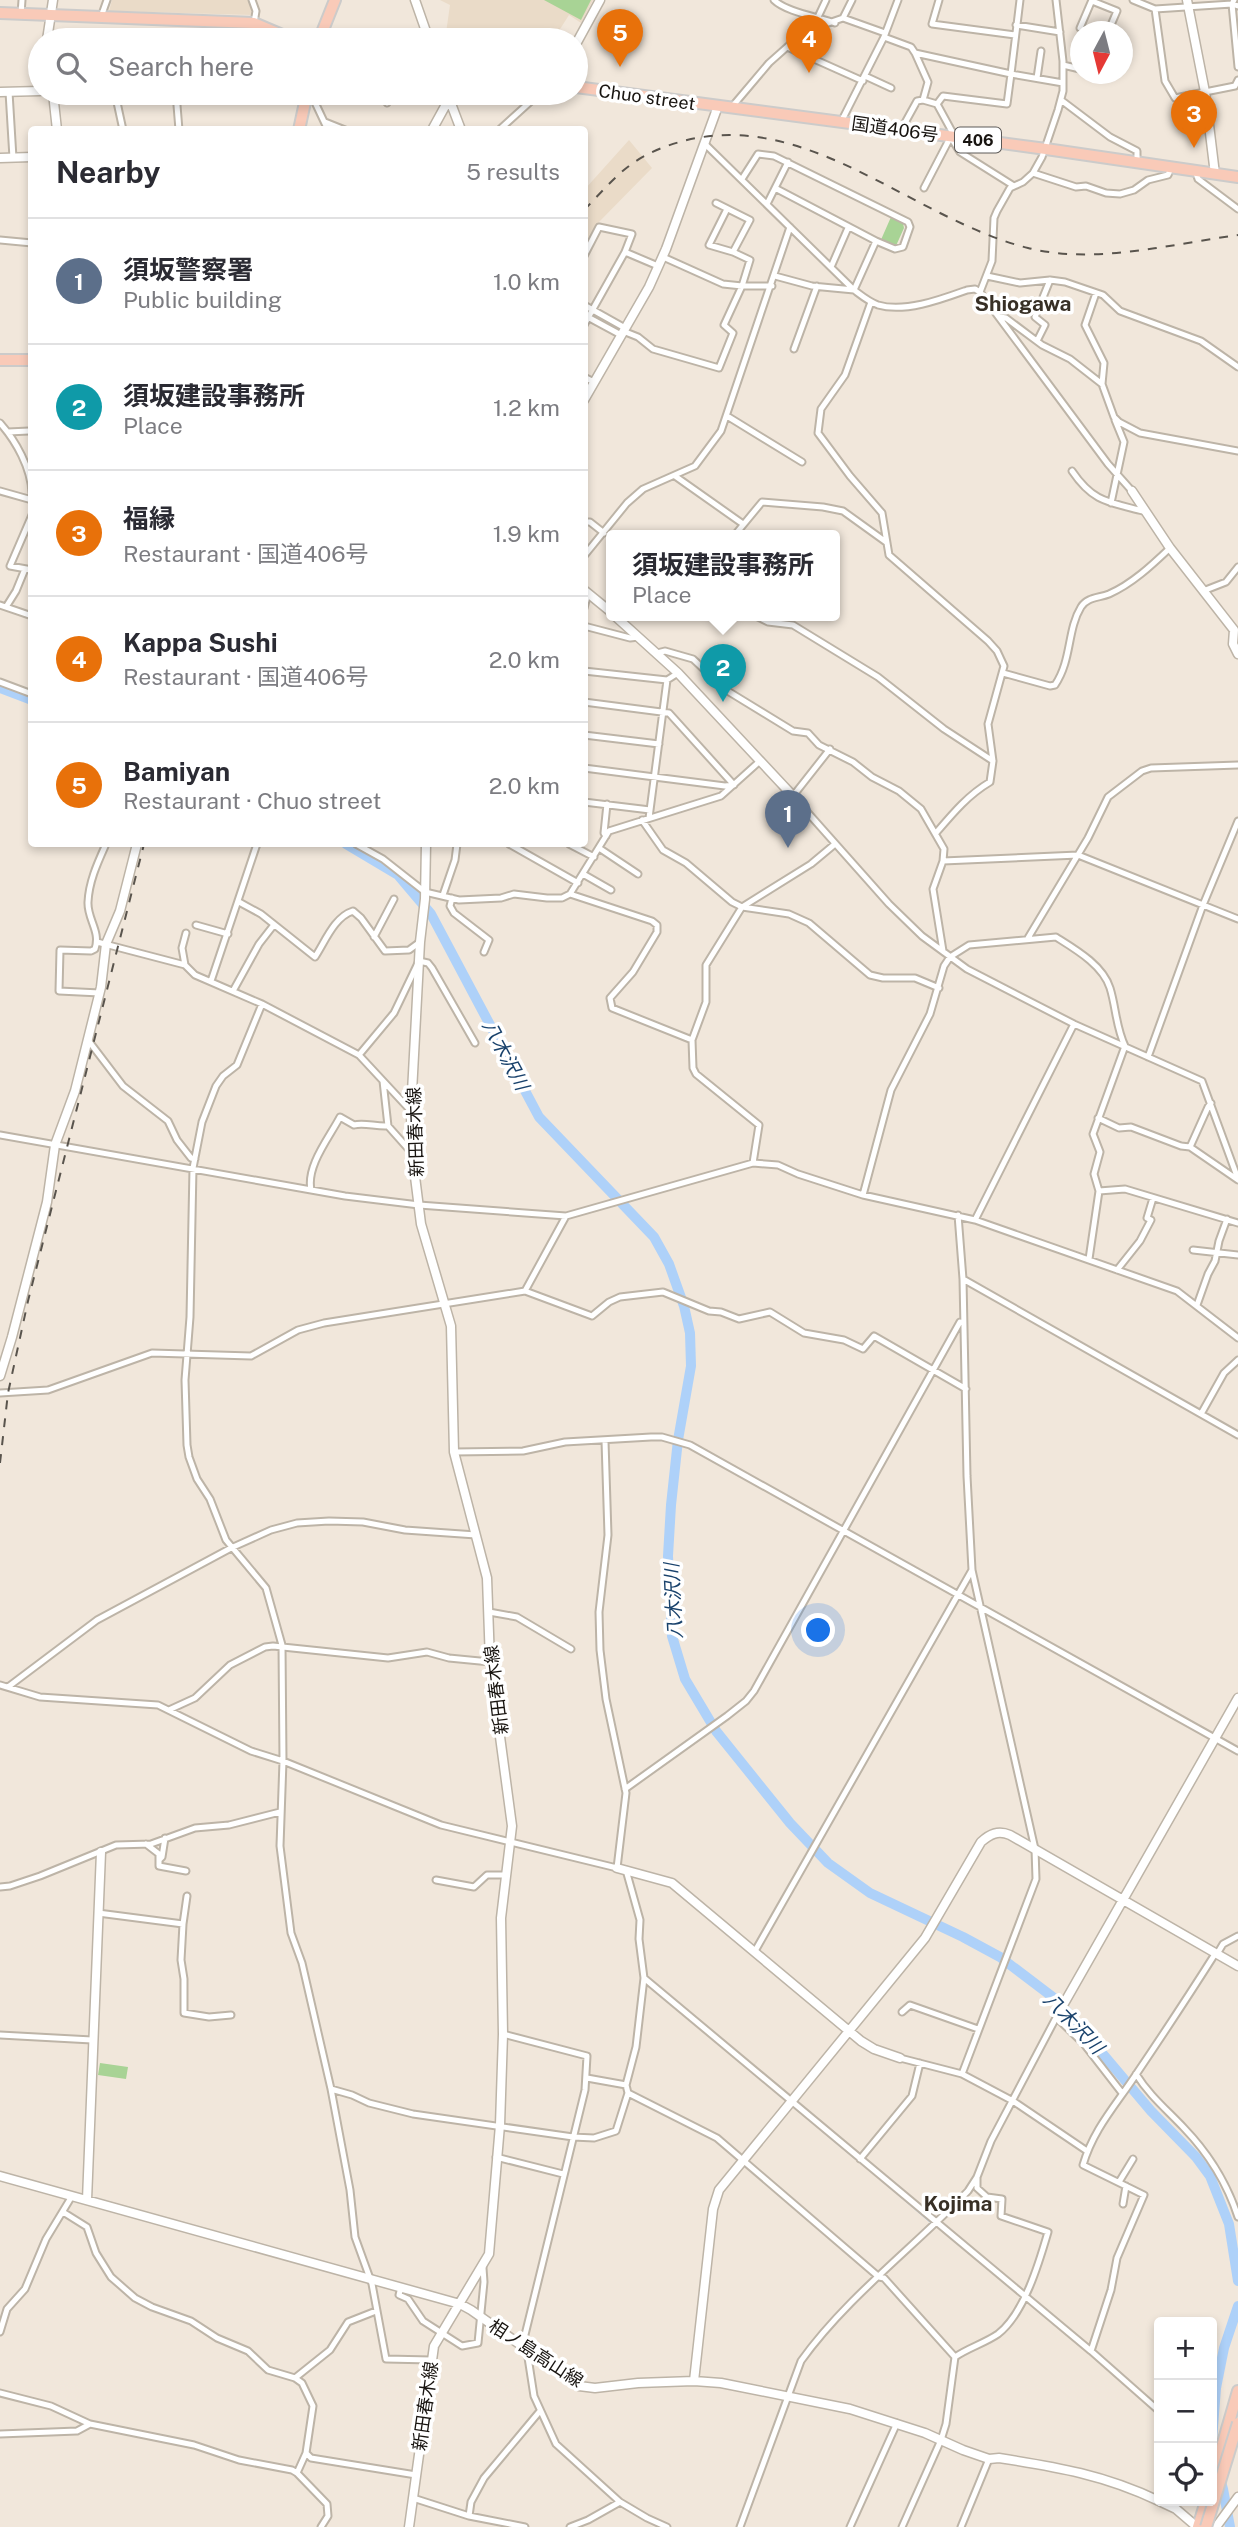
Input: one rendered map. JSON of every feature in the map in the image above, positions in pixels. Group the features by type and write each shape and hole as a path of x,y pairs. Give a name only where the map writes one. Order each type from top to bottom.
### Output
{"highway":[{"path":"324,28 335,0"},
{"path":"0,13 254,23 262,28"},
{"name":"Chuo street","path":"588,89 718,106"},
{"path":"300,126 305,105"},
{"name":"国道406号","path":"718,106 1238,177"},
{"path":"0,360 28,360"},
{"path":"1217,2464 1238,2391"},
{"path":"1213,2526 1238,2423"},
{"path":"1197,2527 1206,2506"}],"street":[{"path":"21,14 22,0"},
{"path":"48,28 52,0"},
{"path":"101,18 107,0"},
{"path":"252,0 256,11 254,23"},
{"path":"415,0 425,28"},
{"path":"585,28 600,0"},
{"path":"774,0 791,10 835,23"},
{"path":"818,17 826,0"},
{"path":"732,108 769,62 808,30 844,18 852,0"},
{"path":"841,122 885,35 898,0"},
{"path":"939,0 932,24 1015,35"},
{"path":"937,104 943,96 1007,104 1020,0"},
{"path":"980,292 994,246 994,218 1001,202 1014,186 1032,173 1046,149 1060,100 1063,65 1056,0"},
{"path":"1083,21 1092,0 1117,11 1113,21"},
{"path":"1133,0 1156,9 1188,4 1235,3 1238,67"},
{"path":"1188,4 1205,92 1215,174"},
{"path":"1156,9 1166,81 1175,98 1181,99 1235,86 1238,80"},
{"path":"844,18 911,47 928,82 923,100"},
{"path":"1016,25 1060,32"},
{"path":"787,47 891,88"},
{"path":"1037,79 1041,51"},
{"path":"915,53 1063,83"},
{"path":"1063,65 1070,67"},
{"path":"13,158 4,92 28,91"},
{"path":"1060,100 1110,137 1137,151 1137,163"},
{"path":"901,130 917,101 937,104 960,152 1014,186"},
{"path":"54,105 57,126"},
{"path":"118,105 122,126"},
{"path":"177,105 179,126"},
{"path":"316,105 326,126"},
{"path":"434,126 444,105"},
{"path":"451,105 459,126"},
{"path":"503,126 527,105"},
{"path":"588,393 663,257 718,106"},
{"path":"325,122 335,126"},
{"path":"923,187 953,137"},
{"path":"705,144 854,290 872,302 899,307 967,290 975,289 980,292 1234,630 1233,644 1238,654"},
{"path":"741,178 758,154 774,156 888,211 910,225 903,247 899,249 876,241 775,188"},
{"path":"0,158 28,157"},
{"path":"768,204 788,162"},
{"path":"1032,173 1076,187 1086,186 1120,194 1134,190 1148,180 1168,175 1171,168"},
{"path":"1196,172 1198,179 1238,209"},
{"path":"716,203 750,220 733,252"},
{"path":"588,316 638,337 653,349 719,368 733,333 724,325 742,286 750,260 709,245 727,209"},
{"path":"588,248 599,227 632,234 625,252 594,309 588,315"},
{"path":"606,530 627,503 643,489 695,466 721,431 790,227"},
{"path":"831,267 848,228"},
{"path":"0,240 28,243"},
{"path":"854,290 876,241"},
{"path":"625,252 658,266"},
{"path":"663,257 723,284 772,286"},
{"path":"775,276 817,286 854,290"},
{"path":"987,276 1020,283 1050,280 1065,282 1103,295 1127,315 1201,341 1238,367"},
{"path":"1037,341 1045,325 1035,317 1050,280"},
{"path":"794,349 817,286"},
{"path":"1096,293 1085,326 1104,363 1102,384 1124,442 1111,503"},
{"path":"872,302 845,375 821,410 818,433 882,513 889,555 988,641 1004,666 988,724 993,761 990,782 974,791 936,833"},
{"path":"588,306 623,332"},
{"path":"1000,317 1012,321 1037,341 1070,359 1102,384"},
{"path":"588,379 594,382"},
{"path":"727,416 802,462"},
{"path":"1114,417 1140,433 1238,451"},
{"path":"0,423 20,452 28,475"},
{"path":"8,432 28,431"},
{"path":"1072,471 1082,485 1098,499 1143,511"},
{"path":"675,476 743,524"},
{"path":"1,493 28,499"},
{"path":"738,530 762,502 843,511 886,542"},
{"path":"588,522 604,533"},
{"path":"28,524 10,566 28,570 16,592 3,606 28,615"},
{"path":"588,551 606,530"},
{"path":"1003,673 1050,687 1055,685 1066,665 1082,605 1090,599 1110,594 1148,569 1170,548"},
{"path":"1203,591 1226,582 1238,567"},
{"path":"588,594 606,608"},
{"path":"621,621 678,673 889,904 922,936 993,984 1074,1024 1202,1081 1237,1169 1238,1180"},
{"path":"766,621 793,625 878,677 944,729 993,761"},
{"path":"588,627 630,638 640,637"},
{"path":"657,653 665,651 693,659 726,690 793,731 808,733 819,745 899,791 921,809 944,849 943,861 933,889 943,951"},
{"path":"588,671 667,680 678,673"},
{"path":"649,818 667,680"},
{"path":"0,682 28,692"},
{"path":"588,703 669,713 734,785"},
{"path":"588,735 659,744"},
{"path":"793,796 830,749"},
{"path":"361,847 383,859 425,896 443,895 471,900 514,894 562,898 570,894 578,883 610,831 721,796 760,761"},
{"path":"1028,939 1078,855 1108,797 1142,771 1172,766 1238,765"},
{"path":"588,769 734,785"},
{"path":"588,802 650,810"},
{"path":"606,836 607,804"},
{"path":"642,820 663,850 686,863 732,902 743,907 775,911 809,923 870,975 883,978 915,978 939,988"},
{"path":"1148,1057 1203,905 1238,821"},
{"path":"753,1163 759,1125 696,1074 693,1068 692,1040 706,1002 706,965 743,907 803,869 835,844"},
{"path":"0,1376 47,1202 55,1144 75,1091 100,993 102,943 88,909 88,902 89,888 105,847"},
{"path":"100,993 59,991 60,950 91,951 102,943 120,911 136,847"},
{"path":"211,982 256,847"},
{"name":"新田春木線","path":"409,2527 431,2360 441,2332 483,2268 489,2254 500,2125 503,2034 501,1918 512,1843 512,1813 490,1662 487,1578 454,1452 451,1326 421,1224 412,1153 411,1111 426,847"},
{"path":"443,895 456,847"},
{"path":"514,847 578,883"},
{"path":"575,847 594,857"},
{"path":"599,848 638,874"},
{"path":"943,861 1078,855 1238,919"},
{"path":"583,874 611,890"},
{"path":"570,894 657,925 657,932 644,955 610,998 612,1008 692,1040"},
{"path":"452,898 450,906 454,914 489,940 484,952"},
{"path":"374,937 394,900"},
{"path":"239,902 261,914 315,957 338,921 353,911 385,951 409,950 420,942"},
{"path":"196,925 228,934"},
{"path":"233,991 259,944 273,926"},
{"path":"185,965 182,948 186,933"},
{"path":"863,1195 891,1090 930,1014 944,966 950,957 969,945 1056,937 1104,974 1111,989 1120,1036 1125,1046 1093,1134 1100,1152 1094,1174 1099,1191 1089,1259"},
{"path":"102,943 185,965 195,975 262,1004 359,1055 411,1111"},
{"path":"359,1055 394,1013 419,961 428,963 432,968 475,1043"},
{"path":"262,1004 237,1065 223,1076 216,1086 202,1122 193,1168 185,1380 189,1457 231,1548 266,1588 282,1645 283,1761 280,1846 291,1933 302,1962 331,2089 351,2190 355,2237 370,2278 386,2359 431,2360"},
{"path":"975,1220 1074,1024"},
{"path":"88,1040 123,1086 168,1121 177,1140 191,1158 195,1158"},
{"path":"382,1079 388,1126 412,1153"},
{"path":"1189,1147 1212,1103"},
{"path":"311,1190 309,1181 320,1152 340,1117 354,1125 360,1123 374,1127 388,1126"},
{"path":"1098,1118 1119,1128 1131,1127 1189,1147 1238,1180"},
{"path":"0,1135 311,1190 419,1205 566,1216 611,1201 753,1163 778,1165 863,1195 975,1220 1177,1291 1238,1338"},
{"path":"1099,1191 1125,1189 1238,1223"},
{"path":"1117,1270 1140,1241 1151,1220 1147,1218 1153,1198"},
{"path":"958,1215 963,1279 962,1320 972,1570 1035,1849 1036,1880 962,2074"},
{"path":"525,1291 566,1216"},
{"path":"1197,1305 1227,1219"},
{"path":"1193,1250 1238,1255"},
{"path":"963,1279 1238,1435"},
{"path":"0,1393 48,1390 152,1353 251,1356 298,1330 324,1323 525,1291 592,1316 620,1297 663,1292 739,1320 770,1312 804,1333 844,1340 863,1349 874,1336 966,1388"},
{"path":"625,1789 727,1716 754,1691 962,1320"},
{"path":"1201,1414 1224,1373 1238,1360"},
{"path":"454,1452 523,1451 565,1442 662,1437 691,1445 1238,1751"},
{"path":"605,1441 608,1535 599,1612 600,1650 606,1699 625,1789 617,1868"},
{"path":"8,1687 97,1620 231,1548 271,1530 329,1521 363,1522 405,1530 476,1535"},
{"path":"755,1951 972,1570"},
{"path":"489,1612 517,1616 571,1649"},
{"path":"171,1710 195,1698 230,1665 265,1647 282,1645 388,1658 427,1652 449,1658 490,1662"},
{"path":"0,1685 40,1697 152,1703 251,1751 283,1761 416,1817 672,1883 874,2049 962,2074 1013,2101 1087,2151"},
{"path":"740,2527 802,2361 814,2344 879,2277 968,2192 991,2141 1057,2015 1238,1698"},
{"path":"0,1887 10,1886 116,1845 146,1844 195,1828 229,1825 281,1812"},
{"path":"694,2381 713,2209 719,2190 925,1938 981,1842 988,1836 1004,1833 1035,1849 1238,1966"},
{"path":"165,1838 159,1867 186,1871"},
{"path":"146,1844 159,1854 160,1859"},
{"path":"87,2200 101,1852"},
{"path":"331,2089 369,2103 413,2114 573,2137 594,2138 616,2131 628,2093 626,2085 636,2047 644,1978 639,1939 640,1920 626,1870"},
{"path":"436,1880 474,1887 487,1875 506,1875"},
{"path":"187,1896 181,1960 184,2013 209,2017 232,2015"},
{"path":"98,1913 183,1924"},
{"path":"1091,2351 1111,2290 1117,2258 1144,2195 1083,2165 1087,2151 1100,2123 1223,1944 1238,1936"},
{"path":"644,1978 1154,2407"},
{"path":"902,2012 910,2005 978,2029"},
{"path":"1057,2015 1084,2044 1122,2093"},
{"path":"503,2034 586,2056 587,2078 525,2349 534,2396 556,2444 621,2502 667,2527"},
{"path":"0,2035 92,2040"},
{"path":"860,2159 912,2096 920,2063"},
{"path":"1135,2075 1209,2157 1229,2192 1238,2217"},
{"path":"587,2078 626,2085"},
{"path":"628,2093 717,2138 879,2277 884,2277 955,2357 942,2440 902,2527"},
{"path":"496,2157 563,2174"},
{"path":"1123,2204 1123,2184 1133,2159"},
{"name":"相ノ島高山線","path":"0,2176 460,2304 579,2386 587,2388 694,2381 721,2383 789,2396 850,2409 897,2423 989,2459 999,2458 1073,2469 1104,2478 1154,2499"},
{"path":"955,2357 995,2336 1009,2324 1037,2267 1048,2232 1001,2216 1002,2200 987,2197 977,2188 977,2177"},
{"path":"0,2332 7,2309 25,2289 46,2239 72,2196"},
{"path":"63,2212 87,2227 96,2253 111,2277 135,2298 191,2321 217,2338 248,2351 268,2370 295,2378 302,2383 313,2406 306,2453 297,2473"},
{"path":"401,2287 399,2295 408,2299 423,2321 462,2346 478,2343 483,2268"},
{"path":"295,2378 330,2350 348,2322 376,2311"},
{"path":"0,2393 51,2406 90,2424 194,2445 239,2460 292,2470 327,2504 328,2516 321,2527"},
{"path":"469,2516 471,2502 484,2478 540,2411"},
{"path":"850,2527 897,2423"},
{"path":"0,2434 77,2431 90,2424"},
{"path":"306,2453 311,2458 416,2475"},
{"path":"961,2527 989,2459"},
{"path":"1213,2526 1238,2497"},
{"path":"413,2498 469,2516 525,2527"},
{"path":"570,2527 621,2502"},
{"name":"相ノ島高山線","path":"1170,2506 1197,2527"},
{"path":"1209,2506 1213,2526"}],"shaded area":[{"path":"112,0 249,0 254,11 253,15 109,11"},
{"path":"440,0 593,0 581,23 569,15 561,28 447,28 450,5"},
{"path":"629,140 652,168 599,222 588,244 588,186"}],"green space":[{"path":"544,0 591,0 581,20"},
{"path":"891,217 903,223 904,228 895,248 880,242"},
{"path":"100,2063 128,2067 126,2079 98,2075"}],"waterway":[{"name":"八木沢川","path":"0,688 28,698"},
{"name":"八木沢川","path":"351,847 398,875 431,914 539,1117 654,1237 669,1264 684,1306 690,1333 691,1366 678,1440 671,1505 668,1556 672,1636 685,1679 716,1731 790,1823 828,1863 870,1893 1000,1957 1058,2001 1210,2176 1229,2224 1238,2281"},
{"path":"775,2091 787,2101"},
{"path":"793,2106 856,2159"},
{"path":"862,2163 933,2224"},
{"path":"979,2261 994,2273"},
{"name":"八木沢川","path":"1217,2383 1224,2348 1238,2306"},
{"path":"1049,2319 1088,2352"},
{"path":"1149,2399 1154,2403"},
{"name":"八木沢川","path":"1217,2467 1230,2527"}],"railway":[{"path":"588,206 623,171 650,153 687,140 733,135 776,141 819,154 985,234 1028,248 1054,253 1106,254 1238,235"},
{"path":"0,1463 8,1393 28,1301 143,847"}],"place":[{"name":"Bamiyan","path":"620,67"},
{"name":"Kappa Sushi","path":"809,73"},
{"name":"福縁","path":"1194,148"},
{"name":"須坂建設事務所","path":"723,702"},
{"name":"須坂警察署","path":"788,848"}],"district":[{"name":"Shiogawa","path":"1023,303"},
{"name":"Kojima","path":"958,2203"}]}
